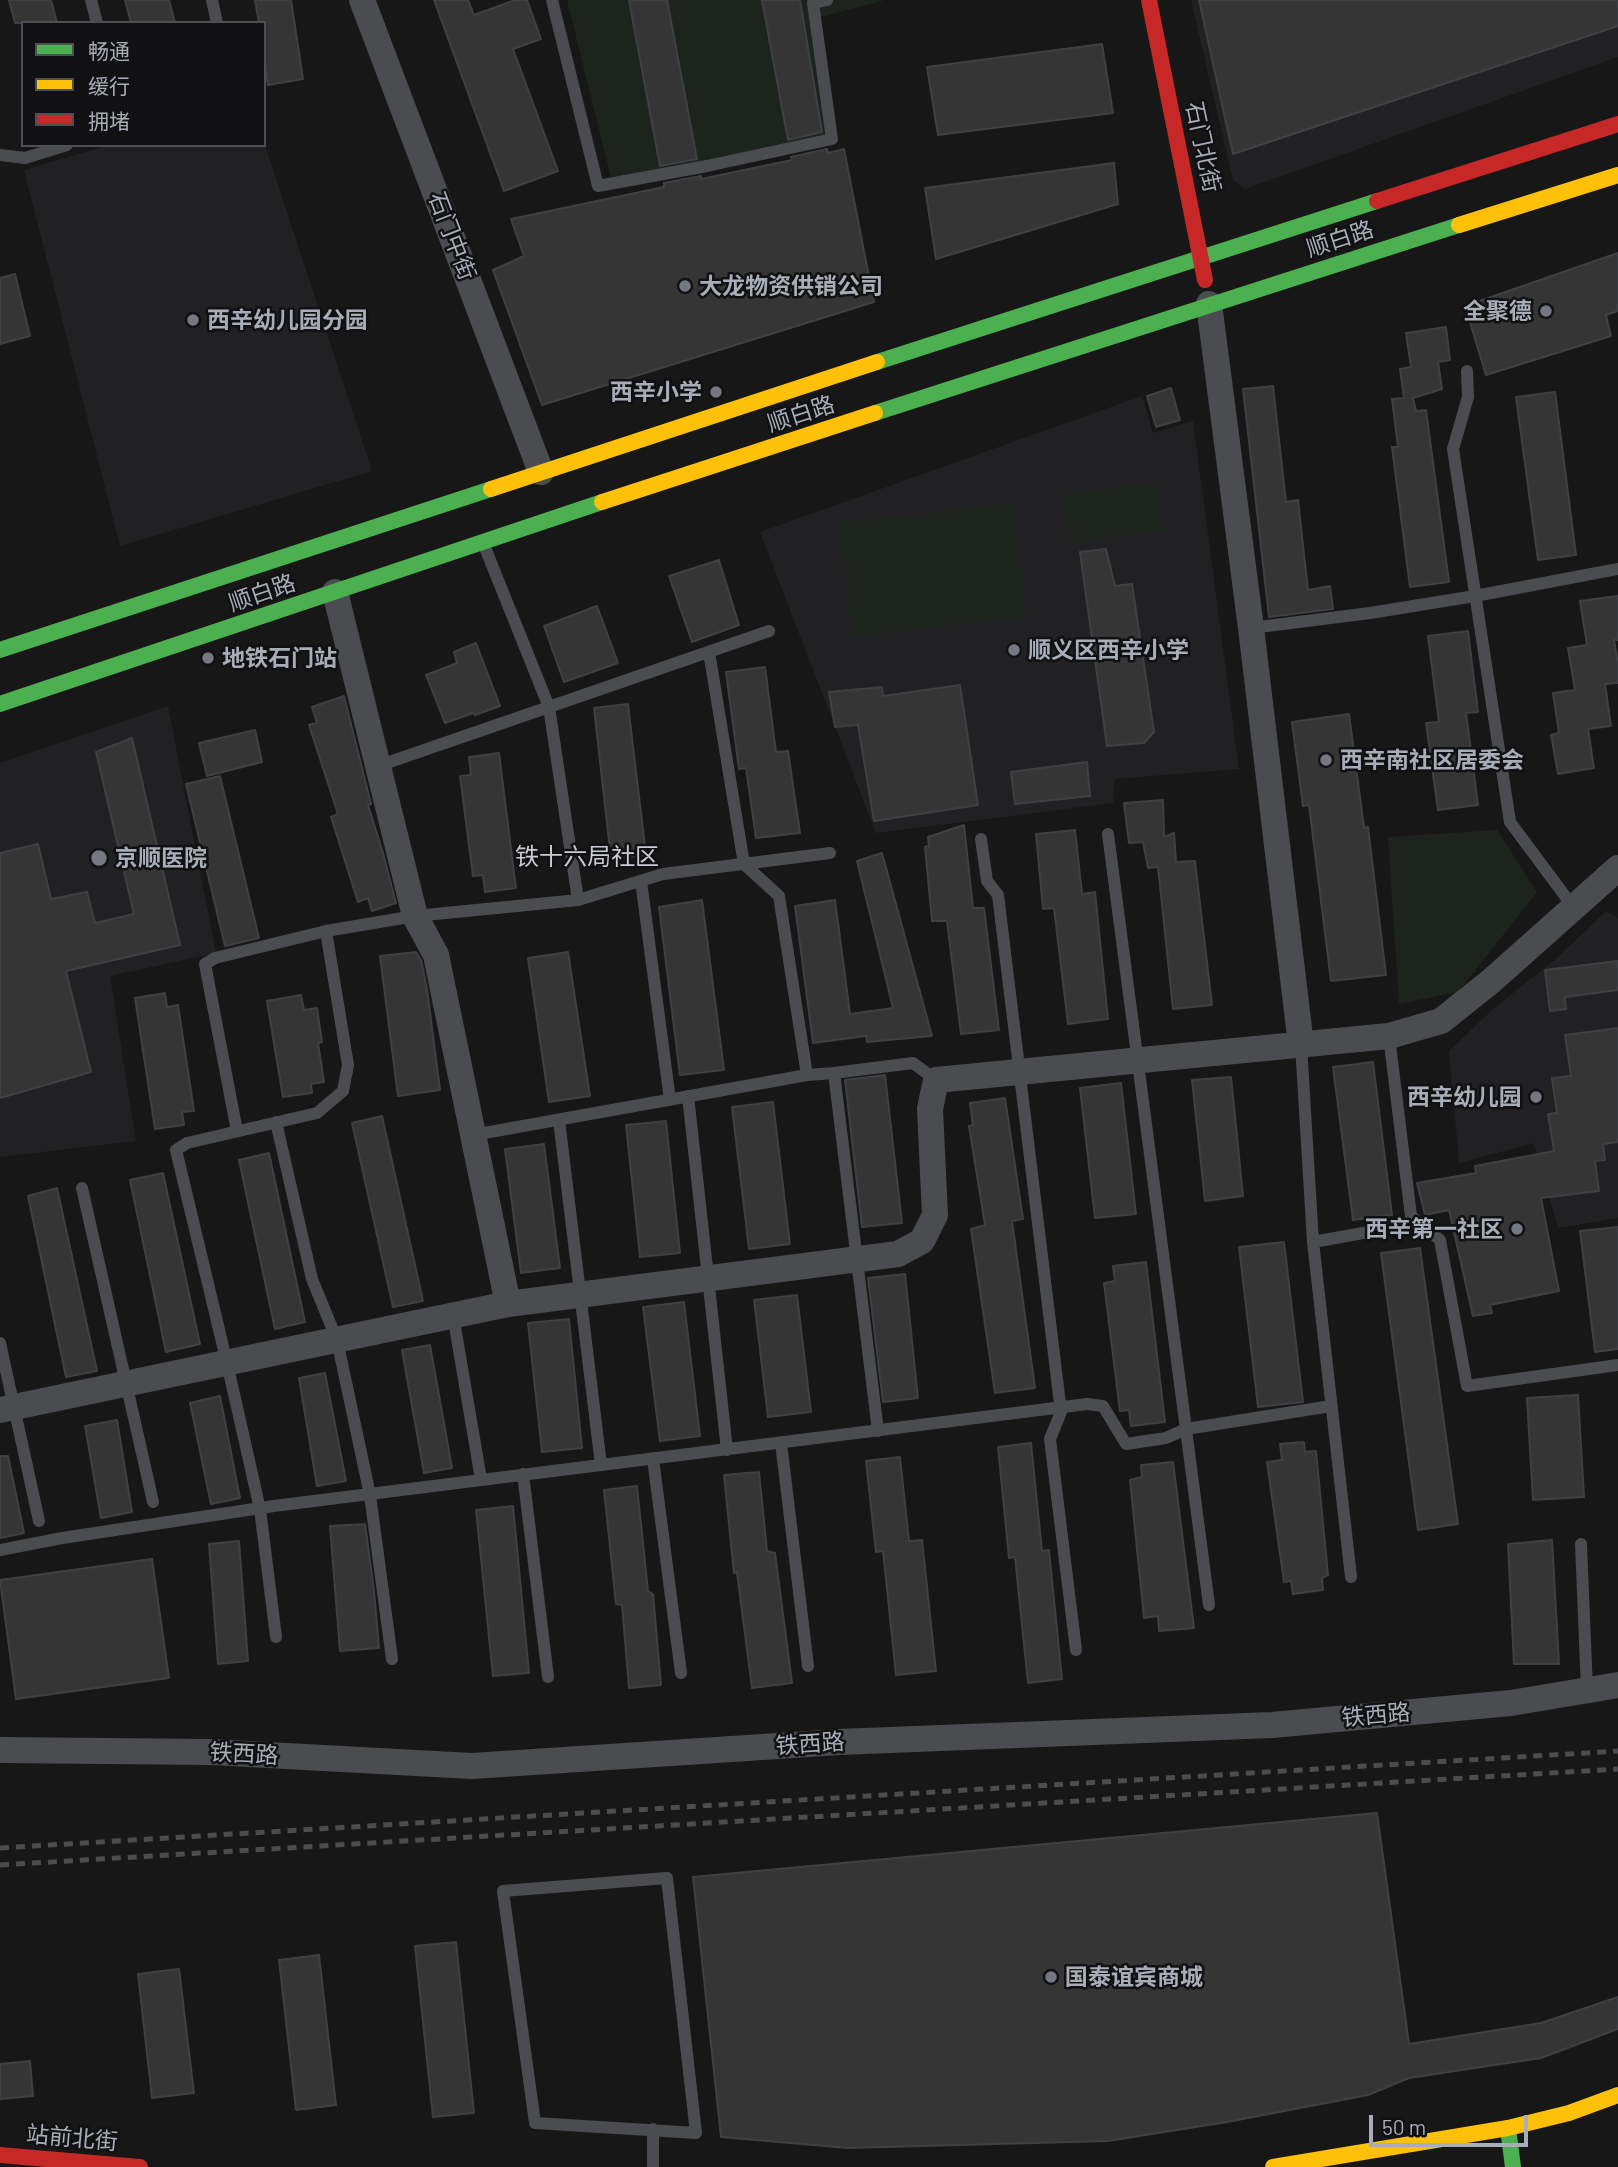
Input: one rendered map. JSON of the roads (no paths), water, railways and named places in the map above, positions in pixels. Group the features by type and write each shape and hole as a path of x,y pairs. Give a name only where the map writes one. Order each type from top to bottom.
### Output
{"main road":[{"name":"石门北街","path":"1149,0 1202,256 1209,304"},
{"name":"顺白路","path":"0,650 1202,256 1618,124"},
{"name":"顺白路","path":"0,704 483,541 1209,304 1618,175"},
{"path":"0,634 46,635"},
{"path":"24,711 34,706 53,687"},
{"path":"1273,2167 1484,2137 1508,2128 1569,2113 1618,2095"},
{"path":"1508,2128 1513,2167"},
{"name":"站前北街","path":"0,2155 140,2167"},
{"path":"27,2167 54,2160"}],"street":[{"name":"石门中街","path":"362,0 541,471"},
{"path":"1209,304 1301,1045"},
{"path":"335,592 415,916 436,955 508,1304"},
{"path":"7,1408 508,1304 898,1254 922,1241 935,1215 930,1109 936,1080 1389,1036 1441,1021 1490,982 1618,868"},
{"name":"铁西路","path":"0,1751 212,1752 472,1766 839,1742 1272,1725 1511,1703 1618,1685"}],"lane":[{"path":"91,0 96,21"},
{"path":"212,0 217,21"},
{"path":"552,0 598,186 832,139 813,3 827,0"},
{"path":"0,155 25,158 61,147"},
{"path":"1467,371 1468,397 1453,449 1510,822 1574,908"},
{"path":"483,541 549,707 578,900"},
{"path":"1251,628 1370,613 1618,569"},
{"path":"378,766 769,631"},
{"path":"709,652 744,864 779,896 807,1074"},
{"path":"1108,834 1209,1605"},
{"path":"981,839 987,881 998,895 1061,1412 1050,1439 1076,1650"},
{"path":"237,1131 205,964 215,958 327,931 415,916 578,900 663,874 830,853"},
{"path":"640,881 670,1100"},
{"path":"276,1637 260,1509 176,1150 187,1143 317,1113 343,1091 348,1065 327,931"},
{"path":"1389,1036 1411,1216 1440,1240 1467,1386 1618,1365"},
{"path":"1301,1045 1313,1242 1351,1577"},
{"path":"473,1135 807,1074 913,1063 936,1080"},
{"path":"834,1073 878,1431"},
{"path":"688,1096 727,1450"},
{"path":"559,1120 601,1465"},
{"path":"276,1122 312,1279 337,1340 370,1495 392,1659"},
{"path":"82,1188 153,1502"},
{"path":"1313,1242 1419,1223"},
{"path":"453,1315 481,1479"},
{"path":"0,1343 7,1408 39,1521"},
{"path":"0,1550 62,1538 481,1479 1087,1404 1103,1406 1126,1444 1166,1438 1186,1429 1331,1406"},
{"path":"781,1443 808,1667"},
{"path":"653,1459 681,1673"},
{"path":"523,1475 548,1676"},
{"path":"1581,1544 1587,1690"},
{"path":"667,1878 696,2133 653,2129 536,2123 503,1891 667,1878"},
{"path":"653,2129 653,2167"}],"railway":[{"path":"0,1848 1618,1751"},
{"path":"0,1865 1618,1769"}],"place":[{"name":"大龙物资供销公司","path":"685,286"},
{"name":"全聚德","path":"1546,311"},
{"name":"西辛幼儿园分园","path":"193,320"},
{"name":"西辛小学","path":"716,392"},
{"name":"顺义区西辛小学","path":"1014,650"},
{"name":"地铁石门站","path":"208,658"},
{"name":"西辛南社区居委会","path":"1326,760"},
{"name":"京顺医院","path":"99,858"},
{"name":"西辛幼儿园","path":"1536,1097"},
{"name":"西辛第一社区","path":"1517,1229"},
{"name":"国泰谊宾商城","path":"1051,1977"}],"district":[{"name":"铁十六局社区","path":"587,857"}]}
